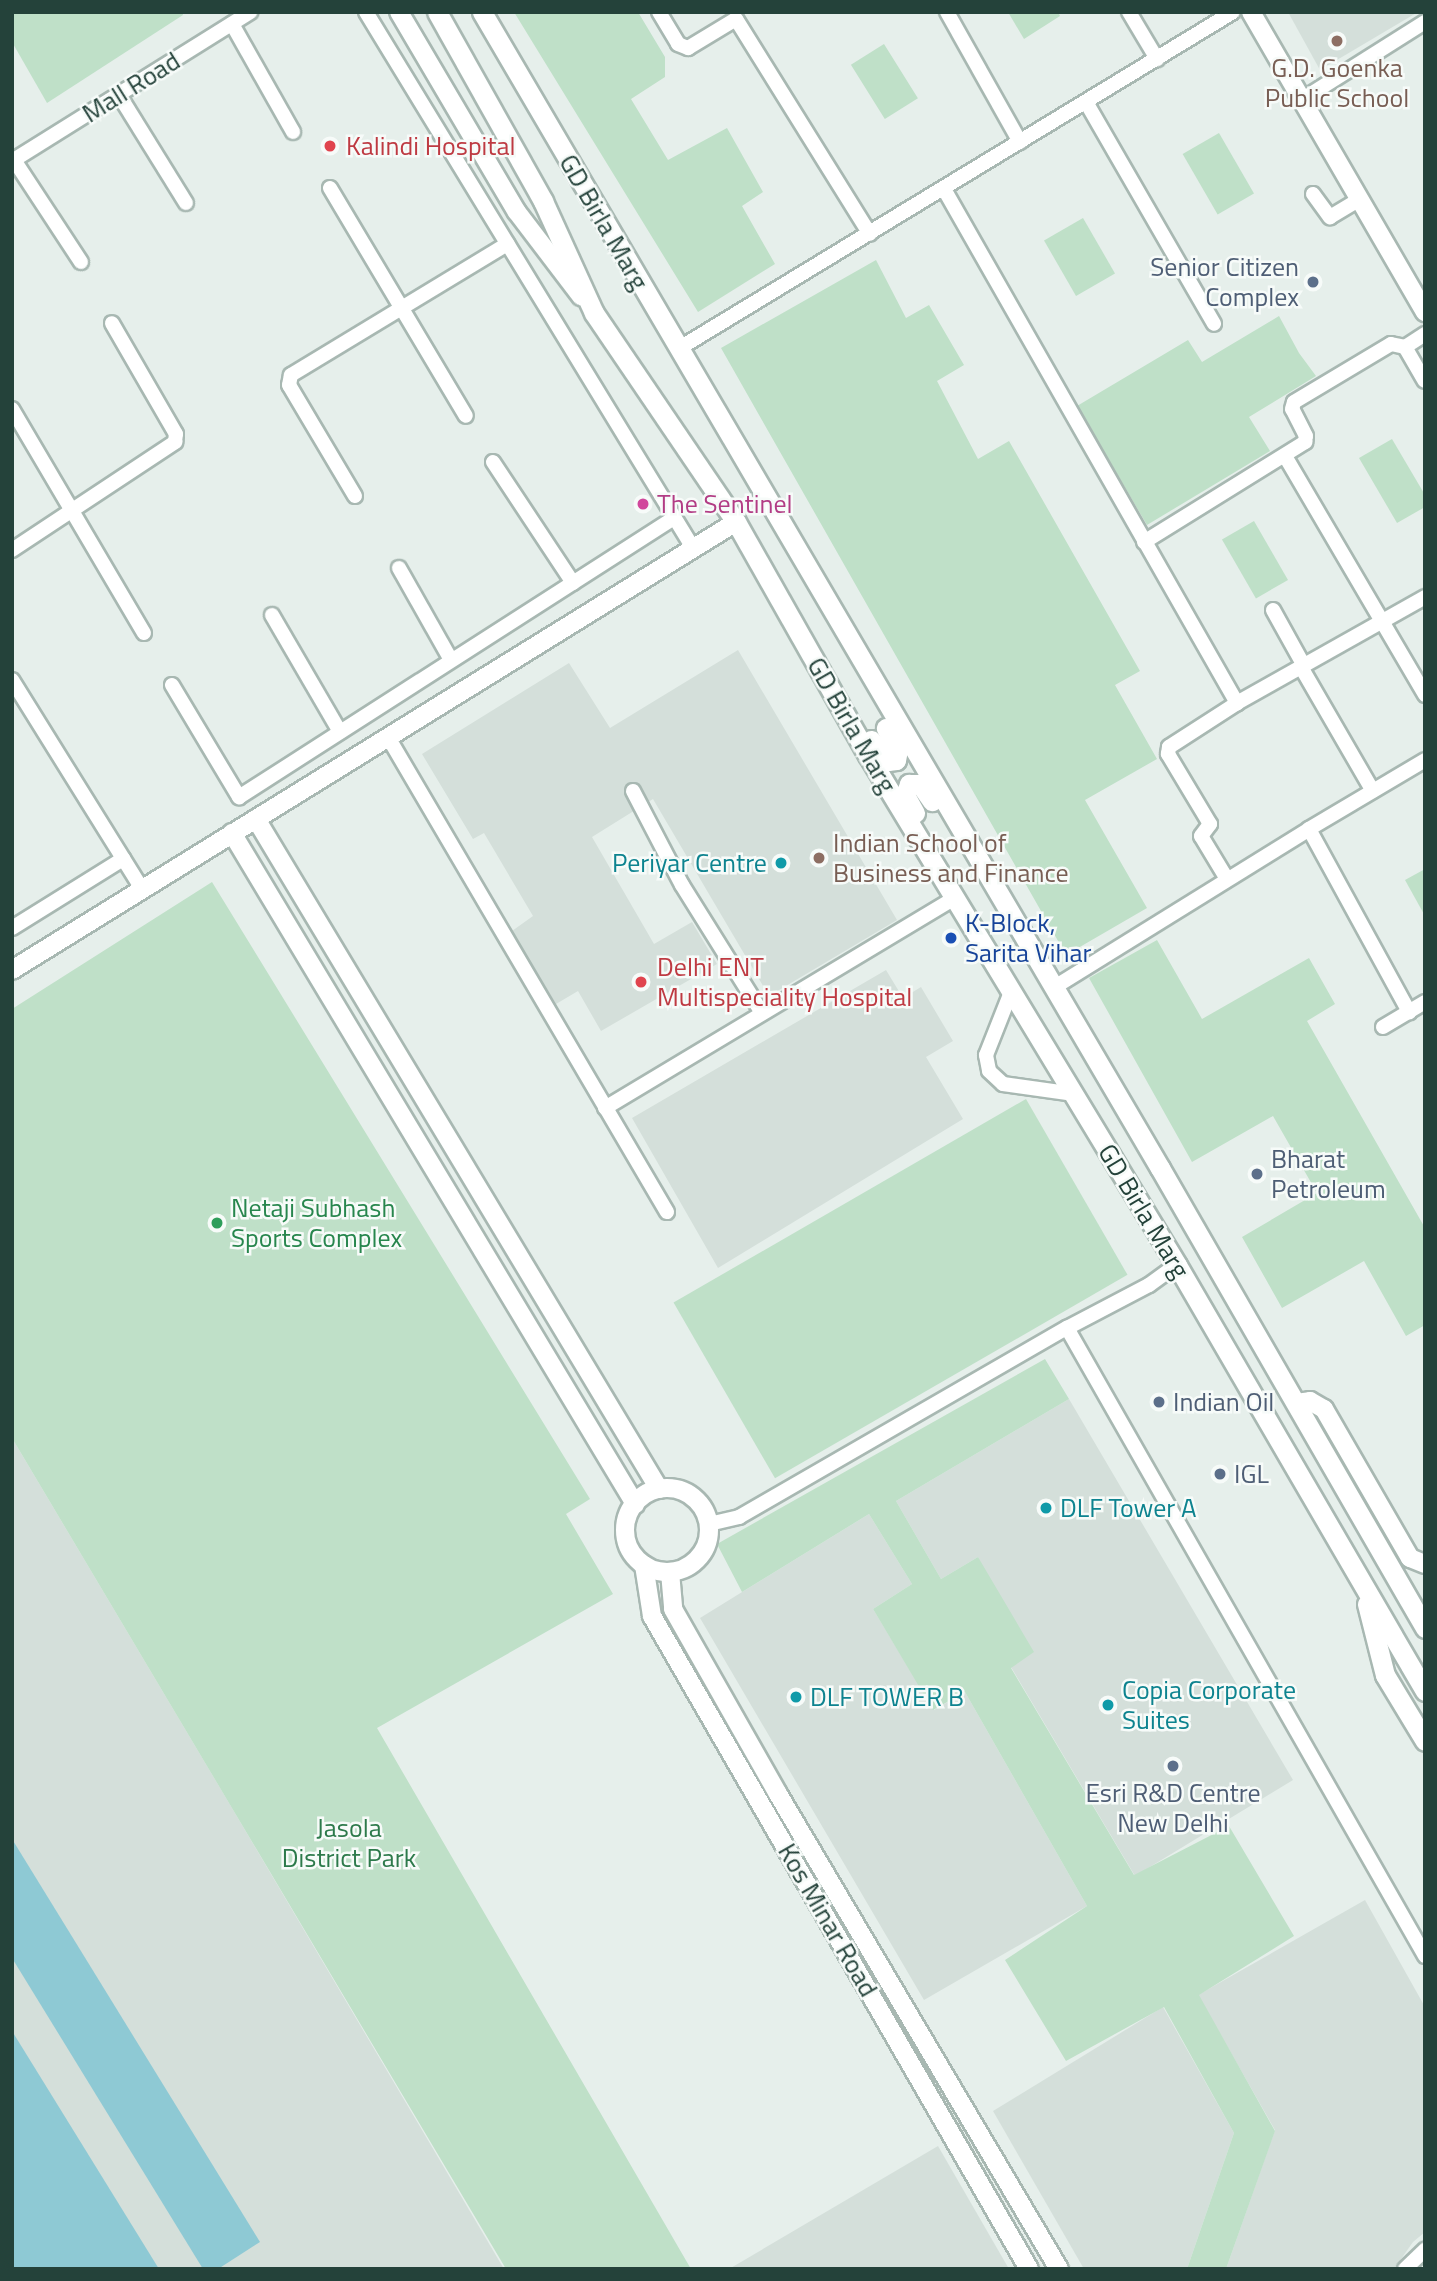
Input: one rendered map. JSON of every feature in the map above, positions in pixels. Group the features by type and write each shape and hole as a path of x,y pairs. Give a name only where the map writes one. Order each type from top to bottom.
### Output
{"main road":[{"name":"GD Birla Marg","path":"437,12 542,201 594,313 736,522 938,872 1177,1265 1425,1692"},
{"name":"GD Birla Marg","path":"482,12 1054,988 1383,1556"},
{"path":"835,696 850,706 883,758 888,761 896,760 898,750 863,690 856,654"},
{"path":"938,872 936,854 905,795 909,785 920,784 955,836 972,851"},
{"path":"1383,1556 1425,1601"},
{"path":"1383,1556 1425,1628"},
{"path":"1360,1580 1385,1675 1425,1741"}],"street":[{"name":"Mall Road","path":"13,161 250,12"},
{"path":"366,12 693,548"},
{"path":"399,12 517,212 594,313"},
{"path":"659,12 678,44 688,48 742,16 870,234"},
{"path":"947,12 1020,142"},
{"path":"1129,12 1157,60"},
{"path":"678,349 1233,12"},
{"path":"1251,12 1425,312"},
{"path":"1303,99 1425,22"},
{"path":"232,24 293,132"},
{"path":"119,95 187,203"},
{"path":"1086,102 1214,324"},
{"path":"13,161 81,262"},
{"path":"330,188 466,416"},
{"path":"944,189 1237,703"},
{"path":"1313,194 1330,217 1360,199"},
{"path":"355,496 288,380 295,371 403,310 507,244"},
{"path":"12,550 176,442 176,434 112,323"},
{"path":"1144,542 1305,442 1305,430 1293,409 1299,397 1391,344 1405,347 1425,334"},
{"path":"1405,347 1425,381"},
{"path":"12,409 144,633"},
{"path":"1285,456 1425,695"},
{"path":"493,462 573,583"},
{"path":"172,685 239,797 450,658 674,518"},
{"path":"12,970 736,522"},
{"path":"399,568 450,658"},
{"path":"1227,879 1201,836 1210,824 1168,751 1172,744 1237,703 1425,597"},
{"path":"1273,610 1373,791"},
{"path":"272,615 340,732"},
{"path":"12,680 142,889"},
{"path":"387,737 667,1212"},
{"path":"1054,988 1227,879 1425,761"},
{"path":"633,791 682,885 762,1013"},
{"path":"256,819 659,1489"},
{"path":"1309,829 1409,1012"},
{"path":"232,833 635,1504"},
{"path":"12,928 123,859"},
{"path":"605,1108 954,898"},
{"path":"1011,992 986,1055 989,1070 1003,1084 1074,1094"},
{"path":"1383,1027 1425,1002"},
{"path":"709,1524 739,1517 1067,1328 1149,1285 1177,1265"},
{"path":"1067,1328 1425,1956"},
{"path":"1296,1403 1310,1401 1324,1409 1410,1558 1425,1564"},
{"path":"659,1489 675,1489 692,1496 702,1506 709,1524 709,1538 704,1552 691,1565 670,1572 660,1572 644,1565 633,1555 626,1539 626,1523 635,1504 643,1496 659,1489"},
{"name":"Kos Minar Road","path":"644,1565 652,1616 1029,2269"},
{"name":"Kos Minar Road","path":"670,1572 673,1609 778,1794 1059,2269"},
{"path":"1405,2269 1425,2249"}],"shaded area":[{"name":"G.D. Goenka Public School","path":"1288,12 1418,12 1320,70"},
{"path":"738,650 897,920 769,996 653,799 592,837 654,944 692,922 717,964 601,1031 578,991 556,1004 512,931 533,916 484,833 473,839 422,754 569,663 610,728"},
{"path":"886,970 903,998 921,987 953,1041 926,1057 963,1119 718,1268 632,1118"},
{"path":"1069,1399 1293,1780 1135,1876 1011,1667 978,1557 941,1579 896,1501"},
{"path":"12,1438 232,1808 504,2269 12,2269"},
{"path":"869,1514 912,1584 873,1609 934,1710 965,1692 1087,1906 924,2000 700,1618"},
{"path":"1365,1900 1425,2007 1425,2232 1413,2242 1394,2269 1226,2269 1275,2130 1198,1995"},
{"path":"1163,2007 1234,2133 1187,2269 1084,2269 993,2111"},
{"path":"938,2146 1009,2269 729,2269"}],"green space":[{"path":"12,12 182,12 183,15 47,103 12,42"},
{"path":"514,12 638,12 665,57 665,77 631,99 668,160 727,128 763,192 742,206 775,264 698,312"},
{"path":"1008,12 1058,12 1060,16 1024,39"},
{"path":"884,44 918,98 885,119 851,65"},
{"path":"1219,133 1254,194 1218,215 1183,154"},
{"path":"1083,218 1115,273 1076,296 1044,241"},
{"path":"876,260 906,318 929,305 964,365 937,381 978,459 1009,441 1140,671 1115,685 1157,759 1085,800 1147,908 1066,955 721,348"},
{"path":"1279,316 1299,353 1316,376 1249,417 1270,451 1147,525 1077,406 1188,340 1202,362"},
{"path":"1392,439 1425,495 1425,507 1397,523 1359,458"},
{"path":"1254,521 1288,580 1256,598 1222,540"},
{"path":"1425,869 1425,916 1405,880"},
{"name":"Netaji Subhash Sports Complex","path":"212,882 590,1499 566,1514 613,1594 377,1728 691,2269 506,2269 12,1438 12,1009"},
{"path":"1157,940 1202,1019 1309,958 1335,1004 1307,1021 1425,1228 1425,1325 1406,1336 1364,1261 1282,1308 1242,1237 1317,1193 1273,1116 1192,1162 1089,978"},
{"path":"1026,1099 1128,1275 775,1478 674,1302"},
{"path":"1045,1359 1069,1399 896,1501 941,1579 978,1557 1034,1652 1011,1668 1134,1875 1229,1826 1294,1936 1199,1995 1275,2131 1226,2269 1187,2269 1234,2133 1164,2007 1066,2061 1005,1960 1087,1906 965,1692 933,1710 873,1609 912,1584 869,1514 742,1592 717,1544"}],"water":[{"path":"12,1839 260,2242 218,2269 203,2269 12,1958"},
{"path":"12,2031 159,2269 12,2269"}],"place":[{"name":"G.D. Goenka Public School","path":"1337,41"},
{"name":"Kalindi Hospital","path":"330,146"},
{"name":"Senior Citizen Complex","path":"1313,282"},
{"name":"The Sentinel","path":"643,504"},
{"name":"Indian School of Business and Finance","path":"819,858"},
{"name":"Periyar Centre","path":"781,863"},
{"name":"K-Block, Sarita Vihar","path":"951,938"},
{"name":"Delhi ENT Multispeciality Hospital","path":"641,982"},
{"name":"Bharat Petroleum","path":"1257,1174"},
{"name":"Netaji Subhash Sports Complex","path":"217,1223"},
{"name":"Indian Oil","path":"1159,1402"},
{"name":"IGL","path":"1220,1474"},
{"name":"DLF Tower A","path":"1046,1508"},
{"name":"DLF TOWER B","path":"796,1697"},
{"name":"Copia Corporate Suites","path":"1108,1705"},
{"name":"Esri R&D Centre New Delhi","path":"1173,1766"}],"park label":[{"name":"Jasola District Park","path":"349,1843"}]}
